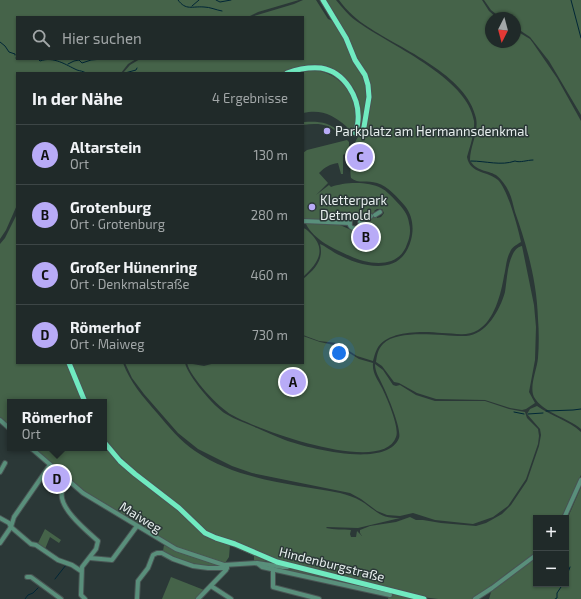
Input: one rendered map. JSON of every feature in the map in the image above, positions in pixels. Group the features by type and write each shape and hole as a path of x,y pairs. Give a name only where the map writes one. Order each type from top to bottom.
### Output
{"main road":[{"path":"291,72 304,69 320,68 330,71 343,80 353,93 358,115 358,123 355,132 356,134 360,133 364,127 369,88 365,75 355,60 346,38 323,0"},
{"path":"69,364 84,399"},
{"name":"Hindenburgstraße","path":"107,446 120,461 135,474 179,508 205,532 216,538 235,544 266,558 289,566 424,599"}],"street":[{"path":"304,221 352,223 357,218 360,221 372,215"},
{"path":"352,223 355,229 360,225 360,221"},
{"name":"Maiweg","path":"34,451 83,493 176,549 227,566 257,563 283,567 289,566"},
{"path":"0,472 5,462"},
{"path":"0,543 11,527 14,517 50,465"},
{"path":"565,515 581,480"},
{"path":"70,482 62,493 66,507 72,516 98,542 96,549 81,570 82,598"},
{"path":"0,518 9,523 11,527 31,544 36,545 58,560 81,570"},
{"path":"90,558 112,560 137,526"},
{"path":"137,599 138,581 148,568 153,555 157,553 162,553 173,559 193,566 208,568 227,566"},
{"path":"475,599 494,587 533,557"},
{"name":"Maiweg","path":"257,563 262,567 390,595"},
{"path":"198,599 227,566"},
{"path":"273,569 274,587 319,599"},
{"path":"27,577 31,577 61,599"},
{"path":"211,586 231,599"}],"green space":[{"path":"0,0 299,0 258,12 250,16 16,16 16,60 134,60 128,64 122,72 16,72 16,207 6,230 0,239"},
{"path":"303,0 316,0 328,19 335,22 364,76 368,91 361,130 357,132 359,107 357,95 354,89 344,79 324,66 285,72 124,72 130,65 138,60 304,60 304,16 254,16"},
{"path":"326,0 336,0 355,20 424,63 442,76 457,90 468,105 474,121 473,135 467,157 469,162 475,169 494,177 502,185 518,228 521,242 511,250 507,261 499,299 484,326 474,332 465,334 416,332 397,335 382,343 377,349 373,361 357,356 337,343 319,341 304,335 304,278 318,264 321,255 320,244 345,258 356,262 379,266 389,265 399,260 406,252 411,240 412,231 412,223 408,210 392,193 377,183 357,181 351,178 350,168 353,148 355,142 361,134 371,98 359,64 337,17"},
{"path":"339,0 482,0 490,12 485,12 485,48 521,48 521,34 530,39 557,78 581,121 581,429 543,407 534,397 532,388 538,358 539,334 536,291 531,264 512,199 502,180 496,175 478,168 472,164 470,160 477,123 470,103 460,89 447,76 364,24 349,12"},
{"path":"484,0 581,0 581,115 549,61 530,37 521,31 521,12 494,12"},
{"path":"316,70 324,72 331,75 344,85 349,91 355,106 356,121 352,132 346,131 347,127 337,119 327,114 316,112 304,113 304,72 301,72"},
{"path":"304,122 323,123 332,126 340,132 338,134 335,130 327,126 313,124 304,125"},
{"path":"347,140 349,142 349,151 343,155 343,174 341,174 338,163 323,169 319,173 328,183 316,195 329,185 331,187 349,183 370,184 387,192 404,211 410,228 407,244 403,252 397,258 383,263 374,263 358,259 331,247 314,235 306,223 338,224 356,231 361,229 368,220 377,216 377,218 381,217 384,213 382,209 377,209 374,211 375,212 366,216 361,213 342,219 340,218 338,221 304,220 304,152 307,150"},
{"path":"16,216 16,364 67,364 82,399 7,399 7,424 0,418 0,244 5,238"},
{"path":"304,228 313,236 319,247 318,258 312,268 304,276"},
{"path":"522,246 534,305 536,327 535,360 529,392 535,403 522,410 510,408 485,400 436,399 417,393 399,383 394,382 382,366 376,362 381,346 390,339 400,336 423,334 466,336 473,335 480,331 496,314 500,306 505,292 510,260 515,251"},
{"path":"304,336 338,346 359,359 373,363 374,373 395,420 397,433 396,437 386,448 368,452 345,451 318,446 266,430 245,422 220,406 199,384 187,364 204,366 211,364 304,364"},
{"path":"71,364 123,364 129,377 137,389 170,429 195,451 228,469 265,480 340,493 361,501 383,515 393,518 400,518 358,528 326,528 351,530 351,537 356,537 357,531 362,536 360,530 370,526 396,522 410,517 416,520 476,526 486,523 502,514 511,505 527,481 539,446 541,435 540,429 527,414 530,409 537,406 571,424 581,432 581,475 562,515 533,515 533,555 506,574 493,586 472,599 438,599 422,597 289,564 206,531 137,473 107,443 107,399 86,399"},
{"path":"125,364 185,364 187,369 202,391 221,410 237,420 285,440 310,447 346,454 363,454 379,453 392,447 399,438 394,411 376,372 375,364 383,370 393,385 400,385 416,395 435,401 485,401 509,409 525,412 527,418 538,429 538,444 526,479 508,506 493,517 473,524 435,520 413,513 400,516 387,515 377,511 350,493 252,473 232,466 198,449 178,433 132,378"},
{"path":"107,449 118,462 177,509 199,531 267,561 254,561 254,556 230,545 229,557 225,563 176,548 84,492 36,451 107,451"},
{"path":"581,487 581,599 489,599 492,589 533,560 533,587 569,587 569,515"},
{"path":"45,529 61,540 59,543 50,537 45,549 38,543"},
{"path":"164,545 223,567 199,565 185,561 163,551"},
{"path":"267,566 296,570 417,599 388,599 389,594"},
{"path":"171,577 204,590 195,599 162,599"}],"waterway":[{"path":"178,0 187,7 206,7 222,11"},
{"path":"192,6 199,0"},
{"path":"216,0 220,2 231,0"},
{"path":"571,0 581,38"},
{"path":"0,42 9,52 15,55"},
{"path":"39,60 45,60"},
{"path":"45,60 50,60"},
{"path":"50,60 55,60"},
{"path":"55,60 84,72"},
{"path":"68,64 79,60"},
{"path":"79,60 82,63 91,60"},
{"path":"129,72 136,70 137,68"},
{"path":"471,161 499,163 533,160"},
{"path":"546,411 581,409"},
{"path":"514,412 524,414"},
{"path":"528,414 543,413"},
{"path":"55,579 66,565"},
{"path":"555,599 557,598 557,593 561,587"},
{"path":"25,599 38,588"}],"place":[{"name":"Parkplatz am Hermannsdenkmal","path":"327,131"},
{"name":"Großer Hünenring","path":"360,157"},
{"name":"Kletterpark Detmold","path":"312,207"},
{"name":"Grotenburg","path":"366,237"},
{"name":"Altarstein","path":"293,382"},
{"name":"Römerhof","path":"57,479"}]}
